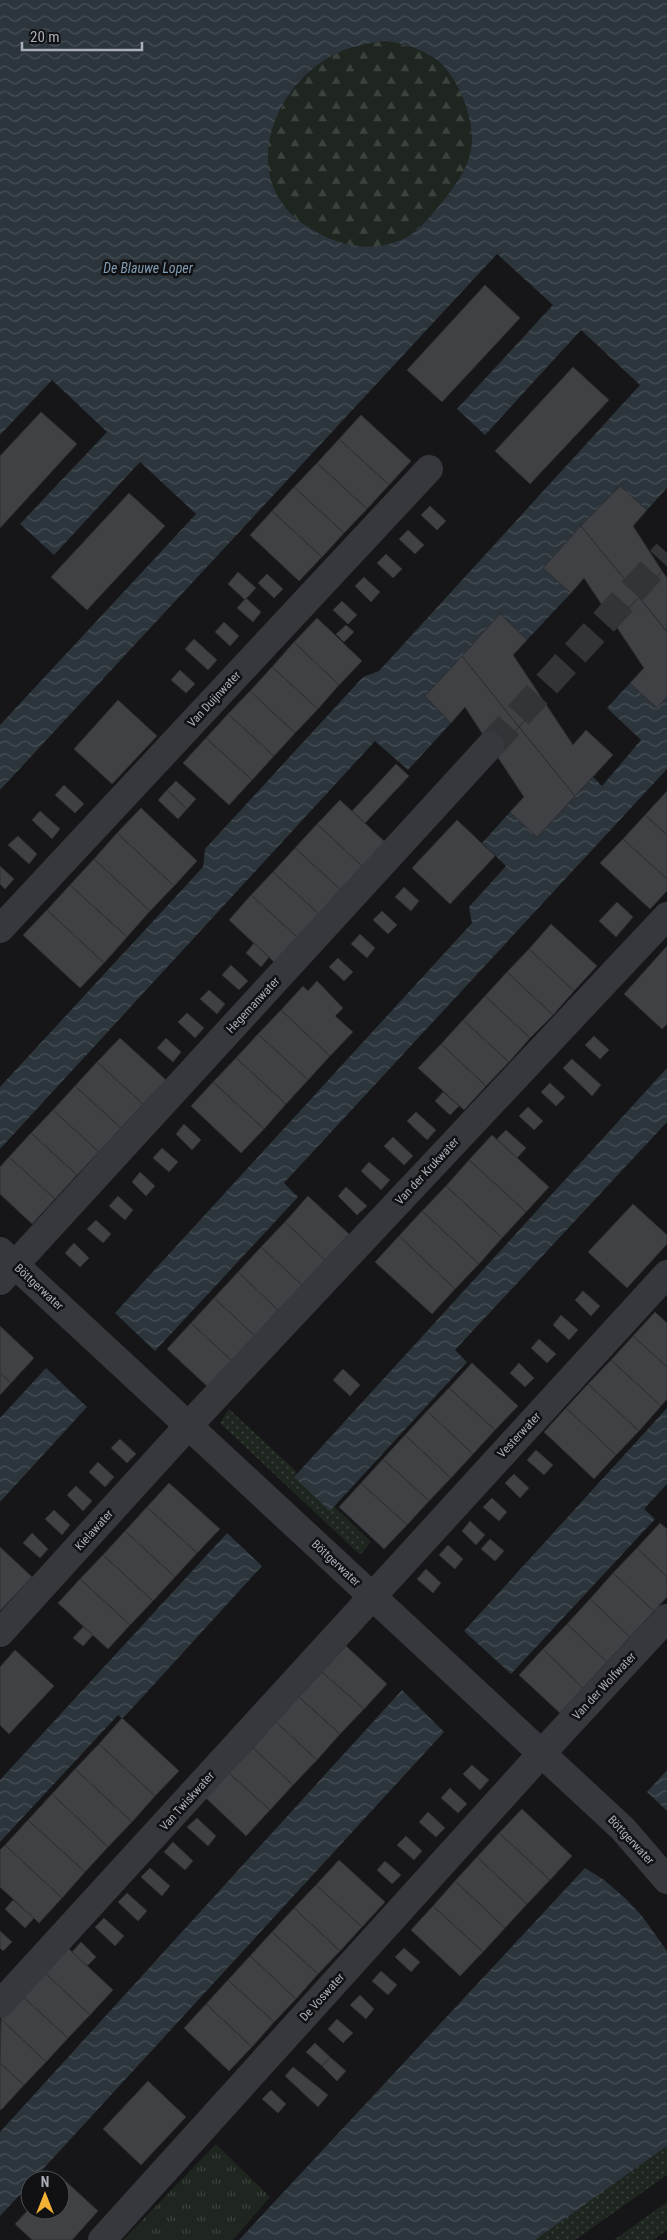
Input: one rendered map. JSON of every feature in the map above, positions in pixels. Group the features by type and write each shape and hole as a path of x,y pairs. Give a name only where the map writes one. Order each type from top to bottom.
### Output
{"street":[{"name":"Van Duijnwater","path":"0,929 429,469"},
{"name":"Hegemanwater","path":"5,1265 490,746"},
{"name":"Van der Krukwater","path":"188,1426 667,916"},
{"name":"Böttgerwater","path":"5,1265 188,1426 623,1829 667,1880"},
{"name":"Vesterwater","path":"371,1596 667,1274"},
{"name":"Kielawater","path":"0,1633 188,1426"},
{"name":"Van Twiskwater","path":"0,2004 199,1789 371,1596"},
{"name":"Van der Wolfwater","path":"541,1754 667,1618"},
{"name":"De Voswater","path":"102,2240 541,1754"}],"green space":[{"path":"384,41 420,50 440,63 449,73 463,97 471,124 471,149 464,170 448,195 415,231 393,243 381,246 356,246 319,234 294,217 282,203 272,187 267,171 269,138 283,105 304,77 317,66 330,57 356,46"},
{"path":"229,1409 297,1472 294,1476 330,1510 334,1506 371,1542 360,1555 220,1423"},
{"path":"216,2144 270,2197 233,2240 123,2240"},
{"path":"667,2146 667,2175 575,2240 535,2240"},
{"path":"667,2202 667,2230 653,2240 614,2240"}],"water":[{"name":"De Blauwe Loper","path":"0,0 667,0 667,488 647,510 619,486 544,568 571,593 527,640 500,615 425,696 451,723 408,770 375,741 0,1149 0,1087 203,867 205,849 363,677 379,671 640,385 581,330 485,435 457,409 553,305 497,254 0,790 0,725 196,514 140,462 54,555 20,524 107,432 52,380 0,435","holes":["384,41 420,50 440,63 449,73 463,97 471,124 471,149 464,170 448,195 415,231 393,243 368,247 355,246 319,234 286,209 273,187 268,163 270,139 278,114 291,92 309,72 330,57 356,46"]},
{"path":"630,683 657,708 667,697 667,769 284,1183 298,1197 155,1351 115,1313 472,923 469,907 506,866 482,843 510,812 537,837 593,777 602,786 641,740 607,708"},
{"path":"667,1068 667,1122 455,1350 467,1362 330,1511 294,1477"},
{"path":"46,1368 87,1407 0,1502 0,1418"},
{"path":"667,1408 667,1484 644,1509 655,1519 511,1674 464,1631"},
{"path":"227,1533 262,1566 127,1714 122,1718 118,1715 0,1842 0,1780"},
{"path":"402,1690 444,1732 42,2170 20,2170 20,2195 0,2216 0,2132"},
{"path":"667,1770 667,1811 647,1792"},
{"path":"585,1868 604,1880 625,1898 642,1916 667,1951 667,2146 535,2240 239,2240"}],"building":[{"path":"485,285 520,318 442,402 407,370"},
{"path":"573,367 609,400 530,484 495,451"},
{"path":"41,412 77,444 0,528 0,456"},
{"path":"361,415 411,461 389,485 339,439"},
{"path":"339,439 389,485 367,509 317,463"},
{"path":"317,463 367,509 344,533 294,487"},
{"path":"620,486 647,510 633,526 662,571 639,597 581,526"},
{"path":"294,487 344,533 322,557 272,511"},
{"path":"129,493 165,526 87,610 51,577"},
{"path":"430,506 446,521 437,530 421,515"},
{"path":"272,511 322,557 299,581 250,535"},
{"path":"581,526 639,597 614,623 584,578 571,593 543,568"},
{"path":"408,530 424,545 415,554 399,539"},
{"path":"386,554 402,569 393,578 377,563"},
{"path":"662,571 667,578 667,632 639,597"},
{"path":"238,572 256,588 245,600 228,584"},
{"path":"267,574 283,589 274,598 258,583"},
{"path":"364,577 380,592 371,602 355,586"},
{"path":"639,597 667,632 667,697 657,708 630,683 644,668 614,623"},
{"path":"246,598 261,612 253,622 237,608"},
{"path":"342,601 357,615 348,624 333,610"},
{"path":"500,614 527,640 513,655 543,700 519,727 462,656"},
{"path":"317,618 362,661 339,685 294,642"},
{"path":"224,622 239,636 230,646 215,632"},
{"path":"346,625 354,632 344,642 336,634"},
{"path":"194,639 217,660 208,670 185,649"},
{"path":"294,642 339,685 318,709 272,667"},
{"path":"462,656 519,727 495,753 465,707 451,723 425,696"},
{"path":"272,667 318,709 295,733 250,691"},
{"path":"180,670 195,684 186,693 171,680"},
{"path":"250,691 295,733 274,756 228,714"},
{"path":"118,700 157,736 112,784 74,749"},
{"path":"543,700 573,745 586,730 613,755 575,796 519,727"},
{"path":"228,714 274,756 252,780 206,738"},
{"path":"519,727 575,796 537,837 510,812 524,797 495,753"},
{"path":"206,738 252,780 229,805 183,763"},
{"path":"396,764 409,776 365,823 352,811"},
{"path":"176,781 196,799 187,809 167,790"},
{"path":"64,785 84,804 75,813 55,795"},
{"path":"167,790 187,809 178,819 158,800"},
{"path":"667,791 667,835 645,815"},
{"path":"340,800 385,842 363,867 317,824"},
{"path":"141,808 197,861 174,886 117,833"},
{"path":"40,811 60,829 52,839 32,820"},
{"path":"645,815 667,835 667,879 623,839"},
{"path":"457,820 495,856 450,904 412,868"},
{"path":"317,824 363,867 341,890 295,848"},
{"path":"117,833 174,886 150,911 94,859"},
{"path":"18,836 37,854 29,864 8,845"},
{"path":"623,839 667,879 667,891 650,909 600,863"},
{"path":"295,848 341,890 319,914 273,872"},
{"path":"94,859 150,911 127,937 70,885"},
{"path":"0,866 14,879 5,889 0,884"},
{"path":"273,872 319,914 297,937 251,895"},
{"path":"70,885 127,937 104,963 47,910"},
{"path":"404,887 419,901 411,911 395,897"},
{"path":"251,895 297,937 274,962 229,920"},
{"path":"617,902 633,917 616,937 599,921"},
{"path":"47,910 104,963 80,988 23,935"},
{"path":"382,911 397,925 388,934 373,920"},
{"path":"551,924 597,966 574,991 529,949"},
{"path":"360,934 375,948 367,958 351,944"},
{"path":"254,943 269,957 261,967 246,953"},
{"path":"667,946 667,1024 662,1029 624,994"},
{"path":"529,949 574,991 553,1015 507,972"},
{"path":"338,958 353,972 344,981 329,967"},
{"path":"231,965 248,981 239,990 222,975"},
{"path":"507,972 553,1015 530,1038 485,996"},
{"path":"317,981 343,1008 335,1016 353,1032 330,1056 281,1010 303,986 308,991"},
{"path":"209,990 225,1004 217,1014 200,999"},
{"path":"485,996 530,1038 509,1062 463,1020"},
{"path":"281,1010 330,1056 308,1080 258,1034"},
{"path":"187,1013 204,1028 195,1038 178,1022"},
{"path":"463,1020 509,1062 486,1086 441,1044"},
{"path":"258,1034 308,1080 286,1104 236,1058"},
{"path":"594,1036 609,1050 600,1059 585,1045"},
{"path":"120,1038 166,1080 143,1104 97,1062"},
{"path":"166,1038 181,1052 173,1062 157,1048"},
{"path":"441,1044 486,1086 464,1110 418,1068"},
{"path":"236,1058 286,1104 264,1129 213,1082"},
{"path":"572,1059 601,1085 592,1096 563,1068"},
{"path":"97,1062 143,1104 121,1128 75,1086"},
{"path":"213,1082 264,1129 241,1153 191,1106"},
{"path":"550,1083 565,1097 556,1106 541,1092"},
{"path":"75,1086 121,1128 99,1152 53,1110"},
{"path":"443,1092 459,1106 450,1115 435,1101"},
{"path":"528,1107 543,1121 534,1130 519,1116"},
{"path":"53,1110 99,1152 77,1175 31,1133"},
{"path":"416,1112 436,1130 427,1140 407,1121"},
{"path":"184,1124 201,1140 192,1150 176,1134"},
{"path":"506,1130 526,1148 517,1158 497,1139"},
{"path":"31,1133 77,1175 55,1199 9,1157"},
{"path":"492,1135 549,1187 526,1212 469,1160"},
{"path":"393,1137 413,1156 404,1165 384,1146"},
{"path":"162,1148 178,1162 169,1172 153,1158"},
{"path":"9,1157 55,1199 32,1224 0,1194 0,1167"},
{"path":"469,1160 526,1212 502,1238 446,1186"},
{"path":"369,1162 390,1180 381,1190 361,1171"},
{"path":"140,1172 155,1186 146,1196 132,1182"},
{"path":"446,1186 502,1238 479,1264 422,1211"},
{"path":"346,1187 367,1206 357,1215 338,1196"},
{"path":"118,1196 133,1210 125,1220 109,1206"},
{"path":"308,1196 349,1234 325,1260 285,1222"},
{"path":"633,1204 667,1235 667,1244 627,1288 588,1252"},
{"path":"422,1211 479,1264 455,1289 399,1236"},
{"path":"96,1220 111,1234 103,1243 87,1229"},
{"path":"285,1222 325,1260 302,1285 261,1247"},
{"path":"399,1236 455,1289 432,1314 375,1262"},
{"path":"74,1243 89,1258 80,1267 65,1253"},
{"path":"261,1247 302,1285 278,1310 238,1272"},
{"path":"238,1272 278,1310 255,1336 214,1298"},
{"path":"583,1291 600,1306 591,1316 575,1300"},
{"path":"214,1298 255,1336 232,1361 191,1323"},
{"path":"655,1312 667,1323 667,1367 633,1336"},
{"path":"561,1315 578,1330 569,1340 553,1325"},
{"path":"191,1323 232,1361 208,1387 167,1349"},
{"path":"0,1326 34,1358 11,1383 0,1373"},
{"path":"633,1336 667,1367 667,1399 661,1406 611,1360"},
{"path":"539,1339 556,1354 547,1363 531,1348"},
{"path":"611,1360 661,1406 639,1431 588,1384"},
{"path":"472,1363 518,1406 495,1430 449,1388"},
{"path":"519,1363 534,1378 525,1387 510,1373"},
{"path":"343,1369 360,1385 350,1396 333,1380"},
{"path":"0,1373 11,1383 0,1395"},
{"path":"588,1384 639,1431 616,1455 566,1408"},
{"path":"449,1388 495,1430 473,1454 427,1411"},
{"path":"566,1408 616,1455 594,1479 544,1432"},
{"path":"427,1411 473,1454 451,1478 405,1435"},
{"path":"405,1435 451,1478 429,1501 383,1459"},
{"path":"120,1439 136,1454 127,1463 111,1448"},
{"path":"536,1450 553,1465 544,1475 527,1460"},
{"path":"383,1459 429,1501 407,1525 361,1483"},
{"path":"98,1462 114,1477 105,1487 89,1472"},
{"path":"514,1474 529,1488 520,1498 505,1483"},
{"path":"169,1483 220,1529 197,1553 147,1507"},
{"path":"361,1483 407,1525 384,1549 339,1507"},
{"path":"76,1486 92,1501 83,1511 67,1495"},
{"path":"492,1498 507,1512 499,1521 483,1507"},
{"path":"147,1507 197,1553 175,1577 125,1531"},
{"path":"54,1510 70,1525 62,1535 45,1519"},
{"path":"470,1521 485,1535 476,1545 462,1531"},
{"path":"660,1523 667,1529 667,1577 637,1548"},
{"path":"125,1531 175,1577 153,1601 103,1555"},
{"path":"32,1533 48,1549 40,1558 23,1543"},
{"path":"490,1539 504,1551 495,1561 481,1549"},
{"path":"448,1545 463,1559 455,1569 439,1555"},
{"path":"0,1547 32,1577 0,1611"},
{"path":"637,1548 667,1577 667,1597 654,1611 613,1573"},
{"path":"103,1555 153,1601 130,1625 80,1579"},
{"path":"426,1569 441,1583 433,1593 417,1579"},
{"path":"613,1573 654,1611 630,1637 590,1599"},
{"path":"80,1579 130,1625 108,1649 58,1603"},
{"path":"590,1599 630,1637 607,1662 567,1624"},
{"path":"567,1624 607,1662 583,1688 543,1649"},
{"path":"83,1627 93,1635 83,1646 73,1638"},
{"path":"346,1646 387,1684 364,1709 322,1672"},
{"path":"543,1649 583,1688 560,1713 519,1675"},
{"path":"15,1650 54,1686 9,1734 0,1725 0,1667"},
{"path":"322,1672 364,1709 340,1734 299,1697"},
{"path":"299,1697 340,1734 317,1760 276,1722"},
{"path":"122,1718 179,1771 155,1796 99,1744"},
{"path":"276,1722 317,1760 293,1785 253,1748"},
{"path":"99,1744 155,1796 132,1822 75,1769"},
{"path":"253,1748 293,1785 270,1810 229,1773"},
{"path":"472,1765 489,1780 480,1790 463,1774"},
{"path":"75,1769 132,1822 108,1847 52,1794"},
{"path":"229,1773 270,1810 246,1836 206,1798"},
{"path":"450,1788 467,1804 458,1813 441,1798"},
{"path":"52,1794 108,1847 85,1872 28,1820"},
{"path":"522,1809 572,1856 550,1880 499,1833"},
{"path":"428,1812 445,1828 436,1837 419,1822"},
{"path":"197,1818 216,1836 208,1846 187,1827"},
{"path":"28,1820 85,1872 62,1898 5,1845"},
{"path":"499,1833 550,1880 527,1904 477,1857"},
{"path":"406,1836 422,1851 414,1860 397,1845"},
{"path":"173,1842 193,1861 185,1870 164,1852"},
{"path":"5,1845 62,1898 39,1923 0,1887 0,1850"},
{"path":"477,1857 527,1904 505,1928 455,1881"},
{"path":"339,1860 385,1902 362,1927 316,1885"},
{"path":"385,1861 401,1875 392,1884 377,1870"},
{"path":"150,1868 170,1886 162,1896 141,1877"},
{"path":"455,1881 505,1928 483,1952 433,1906"},
{"path":"316,1885 362,1927 340,1951 294,1908"},
{"path":"127,1893 147,1911 138,1921 118,1902"},
{"path":"13,1900 34,1918 25,1928 5,1909"},
{"path":"433,1906 483,1952 460,1976 411,1930"},
{"path":"294,1908 340,1951 318,1974 272,1932"},
{"path":"104,1918 124,1936 115,1946 95,1927"},
{"path":"0,1931 12,1942 3,1951 0,1948"},
{"path":"272,1932 318,1974 296,1999 250,1956"},
{"path":"81,1942 96,1957 87,1966 72,1952"},
{"path":"67,1947 113,1990 90,2015 44,1972"},
{"path":"404,1948 420,1962 411,1972 395,1957"},
{"path":"250,1956 296,1999 274,2022 228,1980"},
{"path":"381,1971 397,1985 388,1995 372,1981"},
{"path":"44,1972 90,2015 68,2038 22,1996"},
{"path":"228,1980 274,2022 252,2047 206,2004"},
{"path":"360,1995 374,2009 366,2019 350,2005"},
{"path":"22,1996 68,2038 46,2062 1,2019"},
{"path":"206,2004 252,2047 229,2071 184,2028"},
{"path":"1,2019 46,2062 24,2085 0,2063"},
{"path":"337,2019 353,2033 343,2043 328,2029"},
{"path":"315,2043 330,2057 322,2066 306,2052"},
{"path":"330,2057 346,2071 337,2081 322,2066"},
{"path":"0,2063 24,2085 1,2110 0,2109"},
{"path":"293,2067 328,2095 318,2107 285,2076"},
{"path":"148,2081 186,2117 141,2165 103,2129"},
{"path":"271,2090 286,2104 278,2113 262,2099"},
{"path":"70,2185 98,2211 72,2240 32,2240 15,2224 20,2219 70,2220"}],"tunnel":[{"path":"490,746 667,553"}]}
